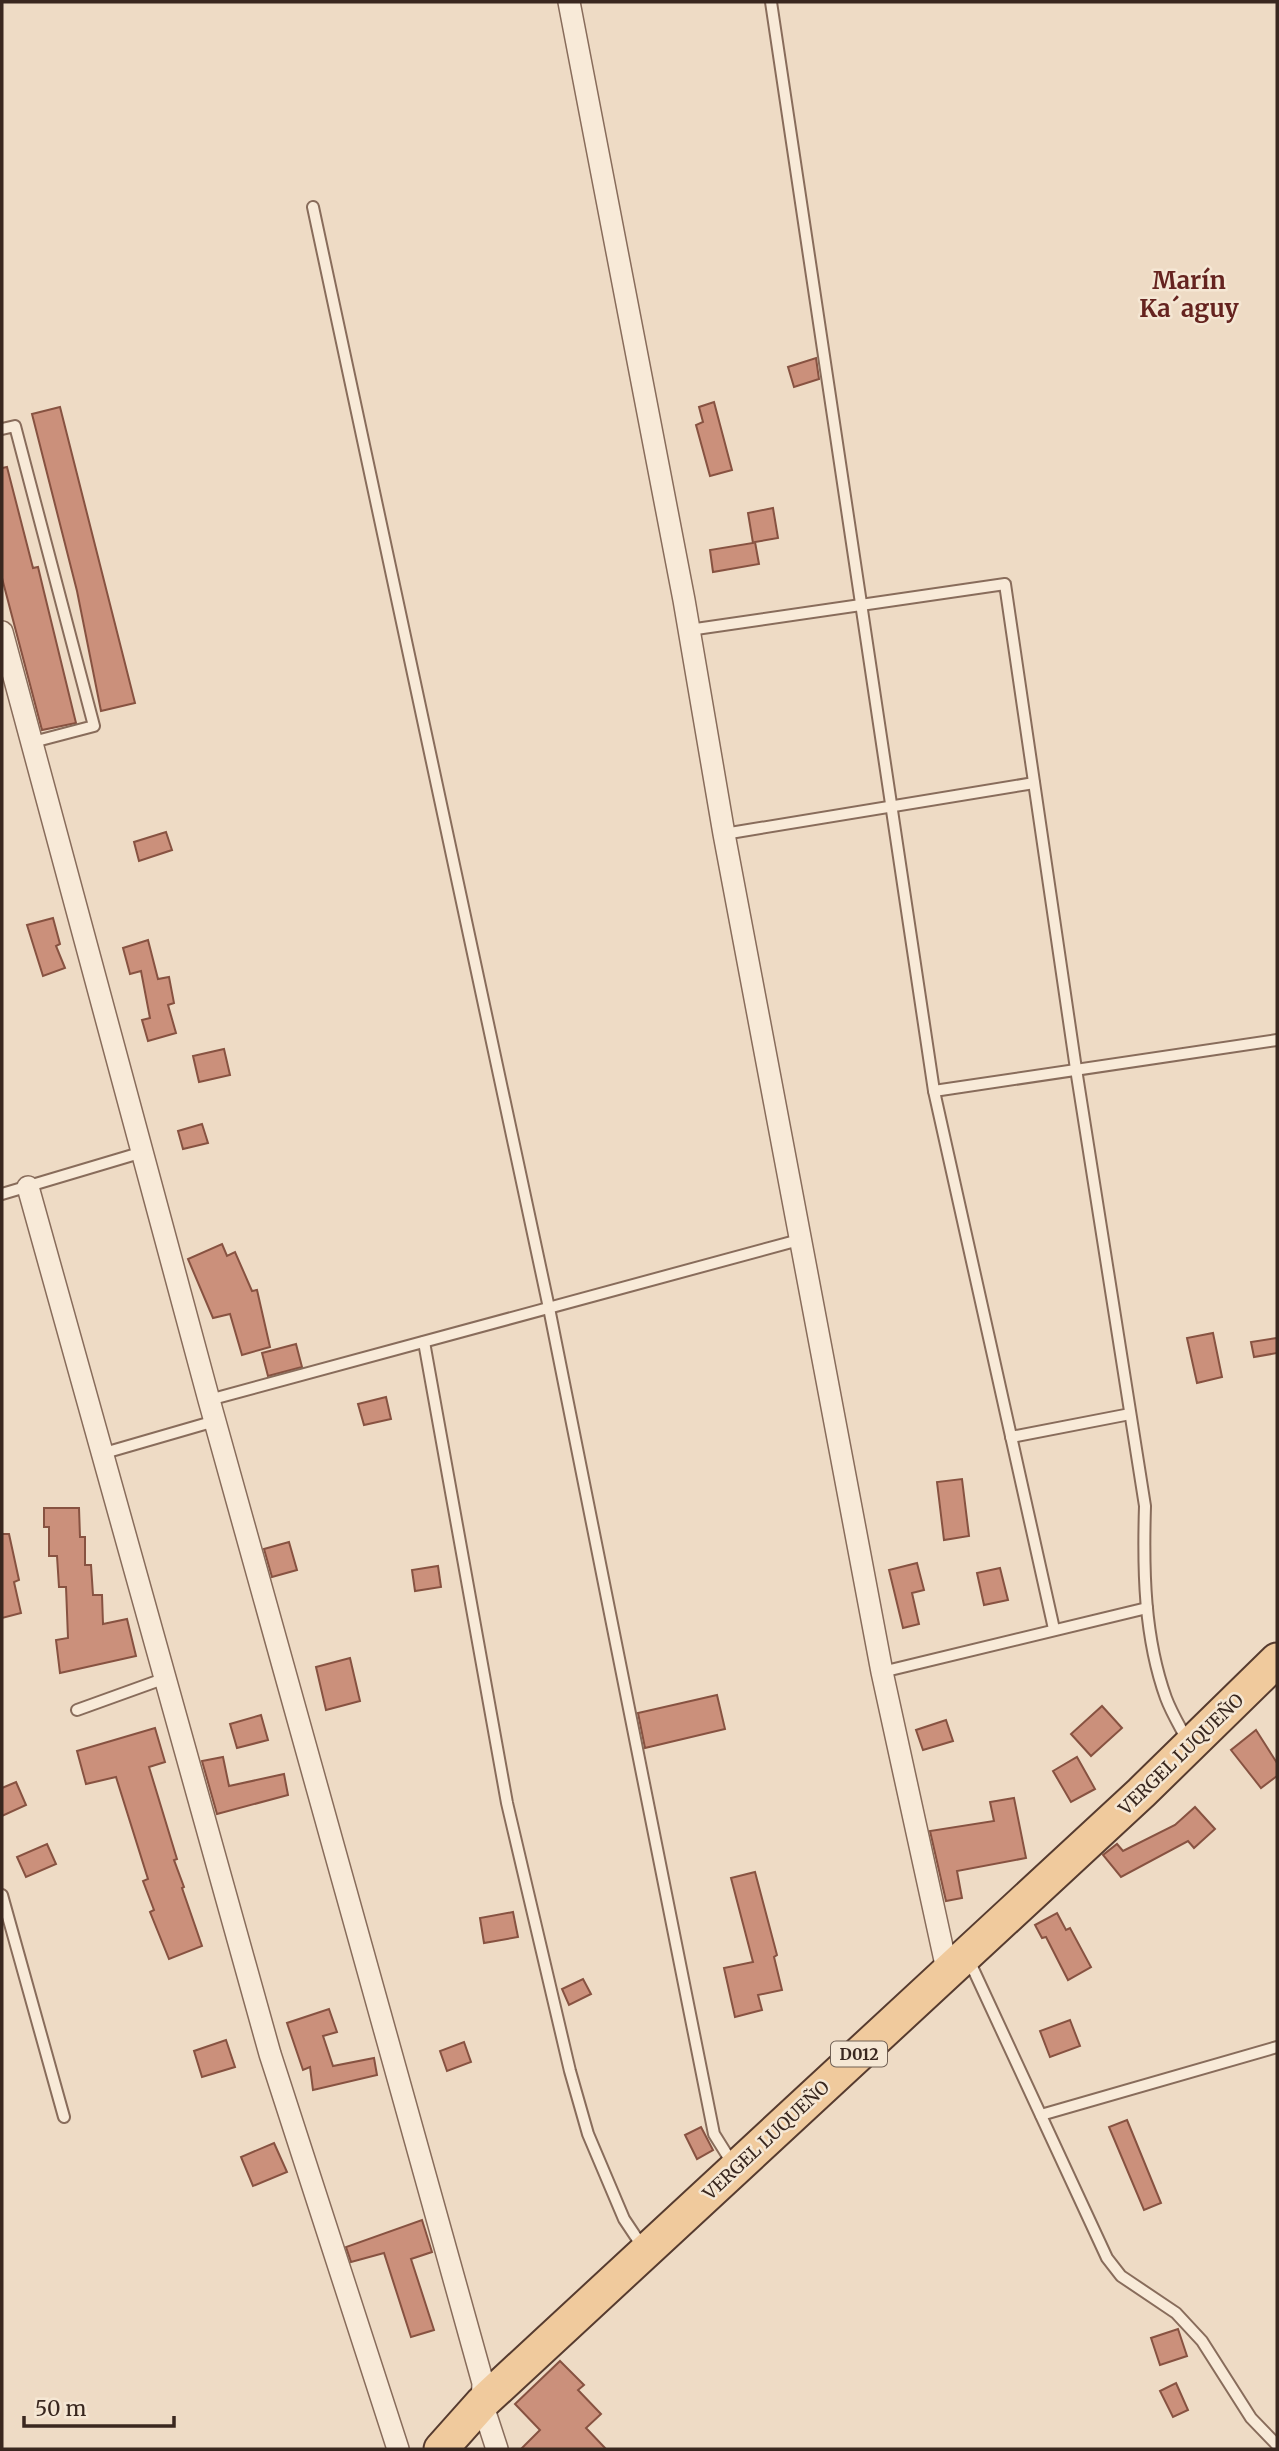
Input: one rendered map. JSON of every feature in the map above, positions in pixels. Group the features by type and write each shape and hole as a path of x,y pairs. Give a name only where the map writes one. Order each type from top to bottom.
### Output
{"main road":[{"name":"VERGEL LUQUEÑO","path":"441,2449 482,2403 957,1964 1277,1660"}],"street":[{"path":"569,2 689,630 799,1240 882,1672 957,1964"},
{"path":"2,632 212,1410 483,2383 482,2403 498,2449"},
{"path":"28,1187 163,1679 270,2054 398,2449"}],"lane":[{"path":"771,2 934,1091 1054,1629"},
{"path":"313,207 549,1308 714,2134 736,2168"},
{"path":"2,429 15,426 94,726 33,742"},
{"path":"689,630 1005,584 1144,1506 1143,1580 1147,1608 1167,1701 1189,1745"},
{"path":"724,834 1034,783"},
{"path":"934,1091 1277,1040"},
{"path":"2,1195 143,1152"},
{"path":"101,1454 212,1410 424,1342 799,1240"},
{"path":"424,1342 507,1803 570,2071 588,2134 624,2219 646,2251"},
{"path":"1011,1437 1130,1414"},
{"path":"882,1672 1147,1608"},
{"path":"77,1710 163,1679"},
{"path":"2,1895 64,2117"},
{"path":"957,1964 1041,2116 1107,2258 1121,2276 1176,2313 1202,2341 1251,2418 1277,2445"},
{"path":"1041,2116 1277,2047"}],"building":[{"path":"816,358 819,379 794,387 788,367"},
{"path":"714,402 732,470 710,476 696,425 703,422 699,407"},
{"path":"60,407 135,703 101,711 77,591 32,414"},
{"path":"7,467 33,568 38,567 76,723 42,730 2,578 2,468"},
{"path":"773,508 778,538 755,542 759,564 713,572 710,550 753,543 748,513"},
{"path":"166,832 172,850 139,861 134,842"},
{"path":"53,918 60,944 56,946 65,968 43,976 27,925"},
{"path":"148,940 158,979 169,977 174,1003 168,1005 176,1033 148,1041 142,1020 150,1018 141,971 130,974 123,948"},
{"path":"224,1049 230,1075 199,1082 193,1056"},
{"path":"202,1124 208,1143 183,1149 178,1131"},
{"path":"222,1244 227,1256 235,1252 252,1291 257,1290 270,1347 242,1355 230,1314 213,1318 188,1259"},
{"path":"1213,1333 1222,1377 1197,1383 1187,1338"},
{"path":"1277,1338 1277,1353 1254,1357 1251,1342"},
{"path":"296,1344 302,1367 268,1376 262,1353"},
{"path":"386,1397 391,1419 364,1425 358,1404"},
{"path":"962,1479 969,1536 944,1540 937,1482"},
{"path":"44,1508 79,1508 80,1537 85,1537 85,1565 91,1565 93,1595 102,1595 103,1624 127,1619 136,1656 60,1673 56,1640 68,1638 66,1587 59,1587 57,1556 49,1556 49,1527 44,1527"},
{"path":"2,1534 9,1534 19,1580 14,1582 21,1613 2,1618"},
{"path":"289,1542 297,1570 272,1577 264,1549"},
{"path":"917,1563 924,1590 912,1593 919,1624 903,1628 889,1570"},
{"path":"438,1566 441,1587 415,1591 412,1570"},
{"path":"1000,1568 1008,1600 984,1605 977,1573"},
{"path":"350,1658 360,1701 326,1710 316,1667"},
{"path":"717,1695 725,1729 645,1748 638,1713"},
{"path":"1102,1706 1122,1728 1091,1756 1071,1734"},
{"path":"261,1715 268,1740 237,1748 230,1724"},
{"path":"946,1720 953,1741 923,1750 916,1730"},
{"path":"155,1728 165,1762 149,1767 177,1859 174,1860 184,1887 182,1888 202,1946 169,1959 150,1912 154,1910 143,1881 148,1879 116,1777 86,1784 77,1751"},
{"path":"1256,1730 1277,1763 1277,1776 1261,1788 1231,1750"},
{"path":"223,1757 229,1786 284,1774 288,1795 217,1814 202,1761"},
{"path":"1077,1757 1095,1789 1071,1802 1053,1771"},
{"path":"16,1782 26,1805 2,1816 2,1788"},
{"path":"1014,1798 1026,1858 957,1871 962,1898 946,1901 930,1831 994,1821 990,1802"},
{"path":"1195,1807 1215,1829 1194,1848 1188,1841 1121,1877 1103,1855 1117,1844 1123,1851 1175,1825"},
{"path":"47,1844 56,1864 26,1877 17,1857"},
{"path":"755,1872 777,1955 774,1957 782,1990 758,1995 762,2010 735,2017 724,1968 753,1962 731,1878"},
{"path":"513,1912 518,1937 484,1943 480,1918"},
{"path":"1057,1913 1066,1930 1070,1928 1091,1967 1068,1980 1046,1937 1042,1938 1035,1925"},
{"path":"583,1979 591,1994 569,2005 562,1989"},
{"path":"329,2009 337,2032 323,2036 333,2066 374,2058 377,2075 313,2090 310,2067 303,2070 287,2023"},
{"path":"1070,2020 1080,2046 1050,2057 1040,2031"},
{"path":"226,2040 235,2067 202,2077 194,2051"},
{"path":"464,2042 471,2062 447,2071 440,2051"},
{"path":"1127,2120 1161,2203 1144,2210 1109,2127"},
{"path":"701,2127 713,2150 697,2159 685,2135"},
{"path":"274,2143 287,2172 253,2186 241,2157"},
{"path":"422,2220 432,2252 411,2259 434,2330 411,2337 384,2253 351,2262 346,2247"},
{"path":"1178,2329 1187,2356 1160,2365 1151,2338"},
{"path":"560,2361 584,2385 578,2390 601,2414 586,2428 606,2449 521,2449 540,2430 515,2404"},
{"path":"1176,2383 1188,2410 1173,2417 1160,2391"}],"district":[{"name":"Marín Ka´aguy","path":"1189,294"}]}
